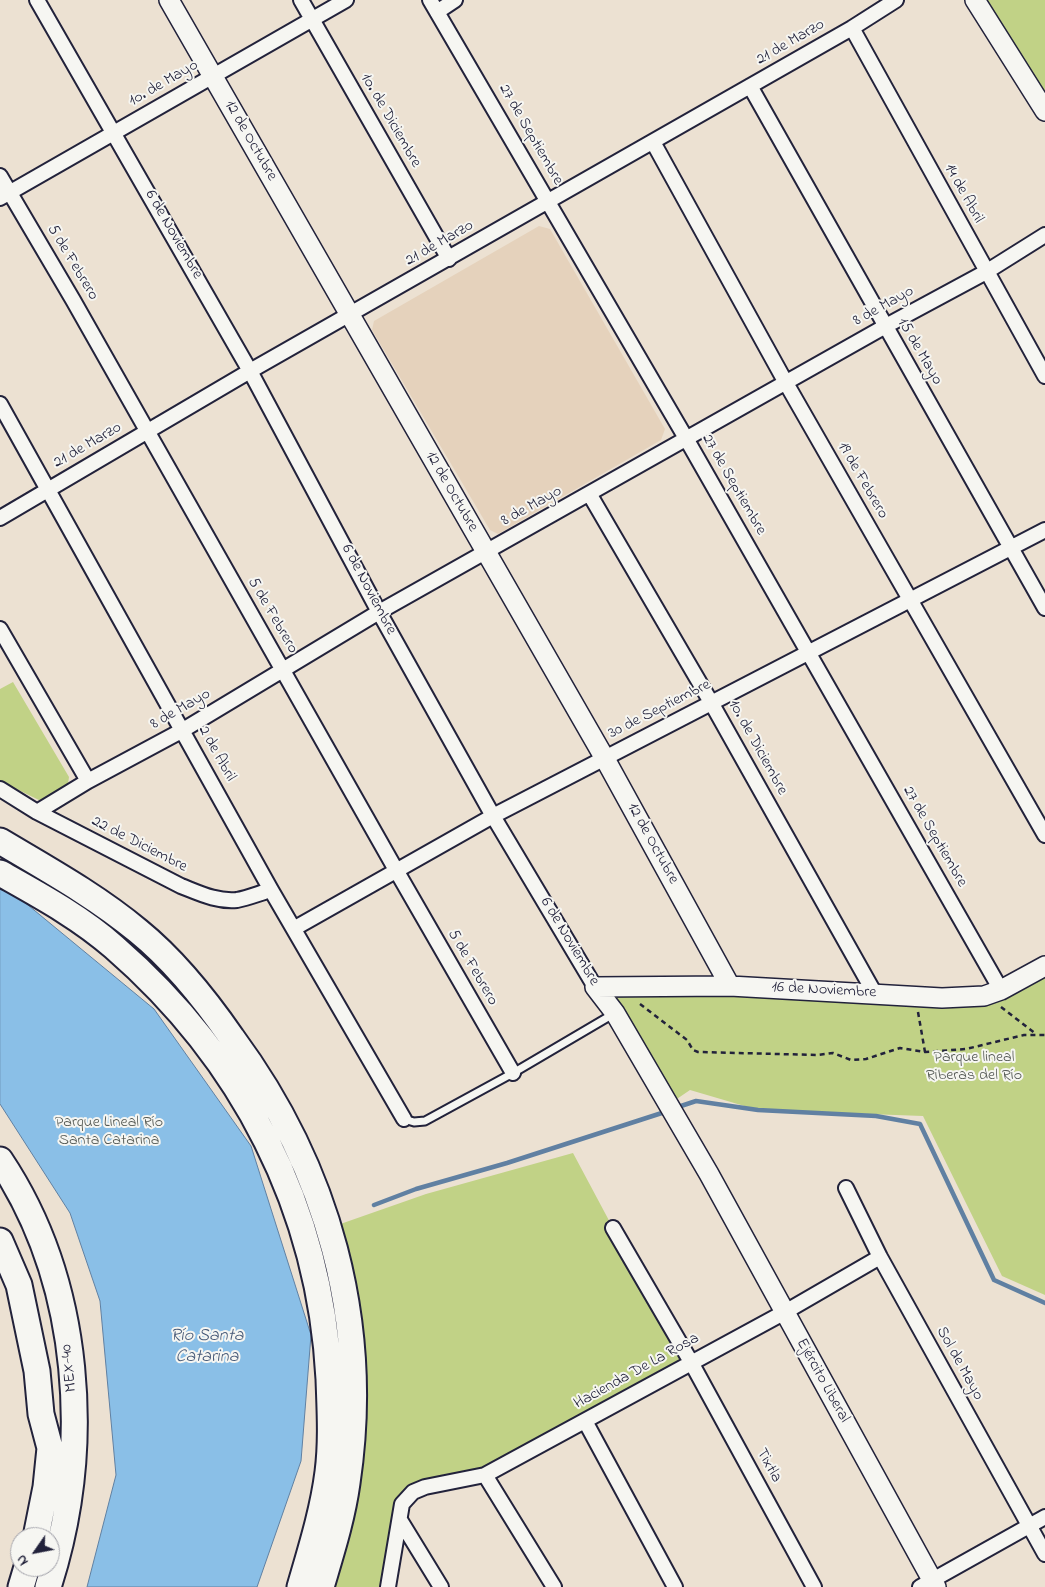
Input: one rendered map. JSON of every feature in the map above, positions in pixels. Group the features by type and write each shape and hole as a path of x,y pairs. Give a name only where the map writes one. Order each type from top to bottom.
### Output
{"highway":[{"path":"0,841 104,904 172,962 206,1002 252,1064 290,1129 316,1187 335,1245 347,1304 353,1368 353,1426 347,1485 334,1542 320,1587"},
{"path":"0,873 60,907 112,945 160,990 211,1050 231,1081 269,1146 291,1194 310,1249 322,1308 331,1415 328,1472 318,1525 300,1587"},
{"name":"MEX-40","path":"0,1160 26,1203 45,1244 60,1292 71,1374 74,1421 73,1463 64,1524 48,1587"},
{"path":"0,1241 19,1286 36,1371 41,1414 50,1448 46,1487 38,1527"}],"street":[{"name":"6 de Noviembre","path":"37,0 250,371 379,612 494,816 595,987 615,1013 709,1174"},
{"name":"12 de Octubre","path":"169,0 604,758 730,986"},
{"name":"1o. de Diciembre","path":"301,0 449,258"},
{"name":"1o. de Mayo","path":"5,195 346,0"},
{"path":"434,6 455,0"},
{"name":"21 de Marzo","path":"0,518 250,371 350,316 852,28 896,0"},
{"path":"974,0 1045,111"},
{"name":"27 de Septiembre","path":"434,6 687,440 808,653 993,993"},
{"name":"14 de Abril","path":"852,28 1045,376"},
{"name":"15 de Mayo","path":"750,86 884,327 1045,608"},
{"name":"19 de Febrero","path":"653,142 786,383 1045,835"},
{"name":"5 de Febrero","path":"0,176 5,195 73,300 513,1073"},
{"name":"8 de Mayo","path":"38,812 88,780 182,730 283,671 379,612 590,495 884,327 986,272 1045,235"},
{"name":"2 de Abril","path":"0,404 271,890 295,928 404,1119"},
{"name":"1o. de Diciembre","path":"590,495 712,704 875,994"},
{"name":"30 de Septiembre","path":"295,928 494,816 1045,530"},
{"path":"0,629 88,780"},
{"name":"22 de Diciembre","path":"0,789 38,812 203,895 222,900 238,900 271,890"},
{"name":"16 de Noviembre","path":"595,987 730,986 951,998 993,993 1043,969"},
{"name":"Ejército Liberal","path":"709,1174 929,1585"},
{"name":"Sol de Mayo","path":"846,1188 880,1257 1045,1554"},
{"name":"Tixtla","path":"613,1228 690,1362 814,1587"},
{"name":"Hacienda De La Rosa","path":"400,1520 405,1500 413,1492 425,1487 485,1474 784,1312 880,1257"},
{"path":"585,1421 675,1587"},
{"path":"485,1474 554,1587"},
{"path":"929,1585 1045,1517"},
{"path":"388,1587 400,1520"},
{"path":"400,1520 441,1587"}],"lane":[{"path":"404,1119 414,1122 424,1121 513,1073 615,1013"}],"path":[{"path":"627,987 645,1009 687,1040 693,1050 698,1052 818,1055 832,1053 851,1060 866,1059 900,1048 925,1052 966,1049 1024,1035 1045,1035"},
{"path":"993,993 1037,1035"},
{"path":"915,997 925,1052"}],"shaded area":[{"path":"539,226 550,229 665,429 661,440 498,534 490,530 372,330 374,321"}],"green space":[{"path":"985,0 1045,0 1045,97"},
{"path":"13,682 69,777 68,784 41,801 0,781 0,689"},
{"name":"Parque lineal Riberas del Río","path":"1045,972 1045,1295 1002,1276 923,1116 758,1110 690,1090 668,1105 595,987 942,998"},
{"path":"573,1153 613,1228 691,1362 485,1475 405,1500 388,1587 320,1587 350,1456 329,1228 426,1194"}],"water":[{"name":"Río Santa Catarina","path":"0,882 154,1009 251,1146 311,1335 301,1461 257,1587 87,1587 116,1475 100,1301 70,1213 0,1104"}],"waterway":[{"path":"675,1108 696,1101 758,1110 876,1116 920,1124 994,1280 1045,1303"},
{"path":"374,1205 416,1189 507,1163 668,1111"}],"park label":[{"name":"Parque Lineal Río Santa Catarina","path":"109,1132"}]}
